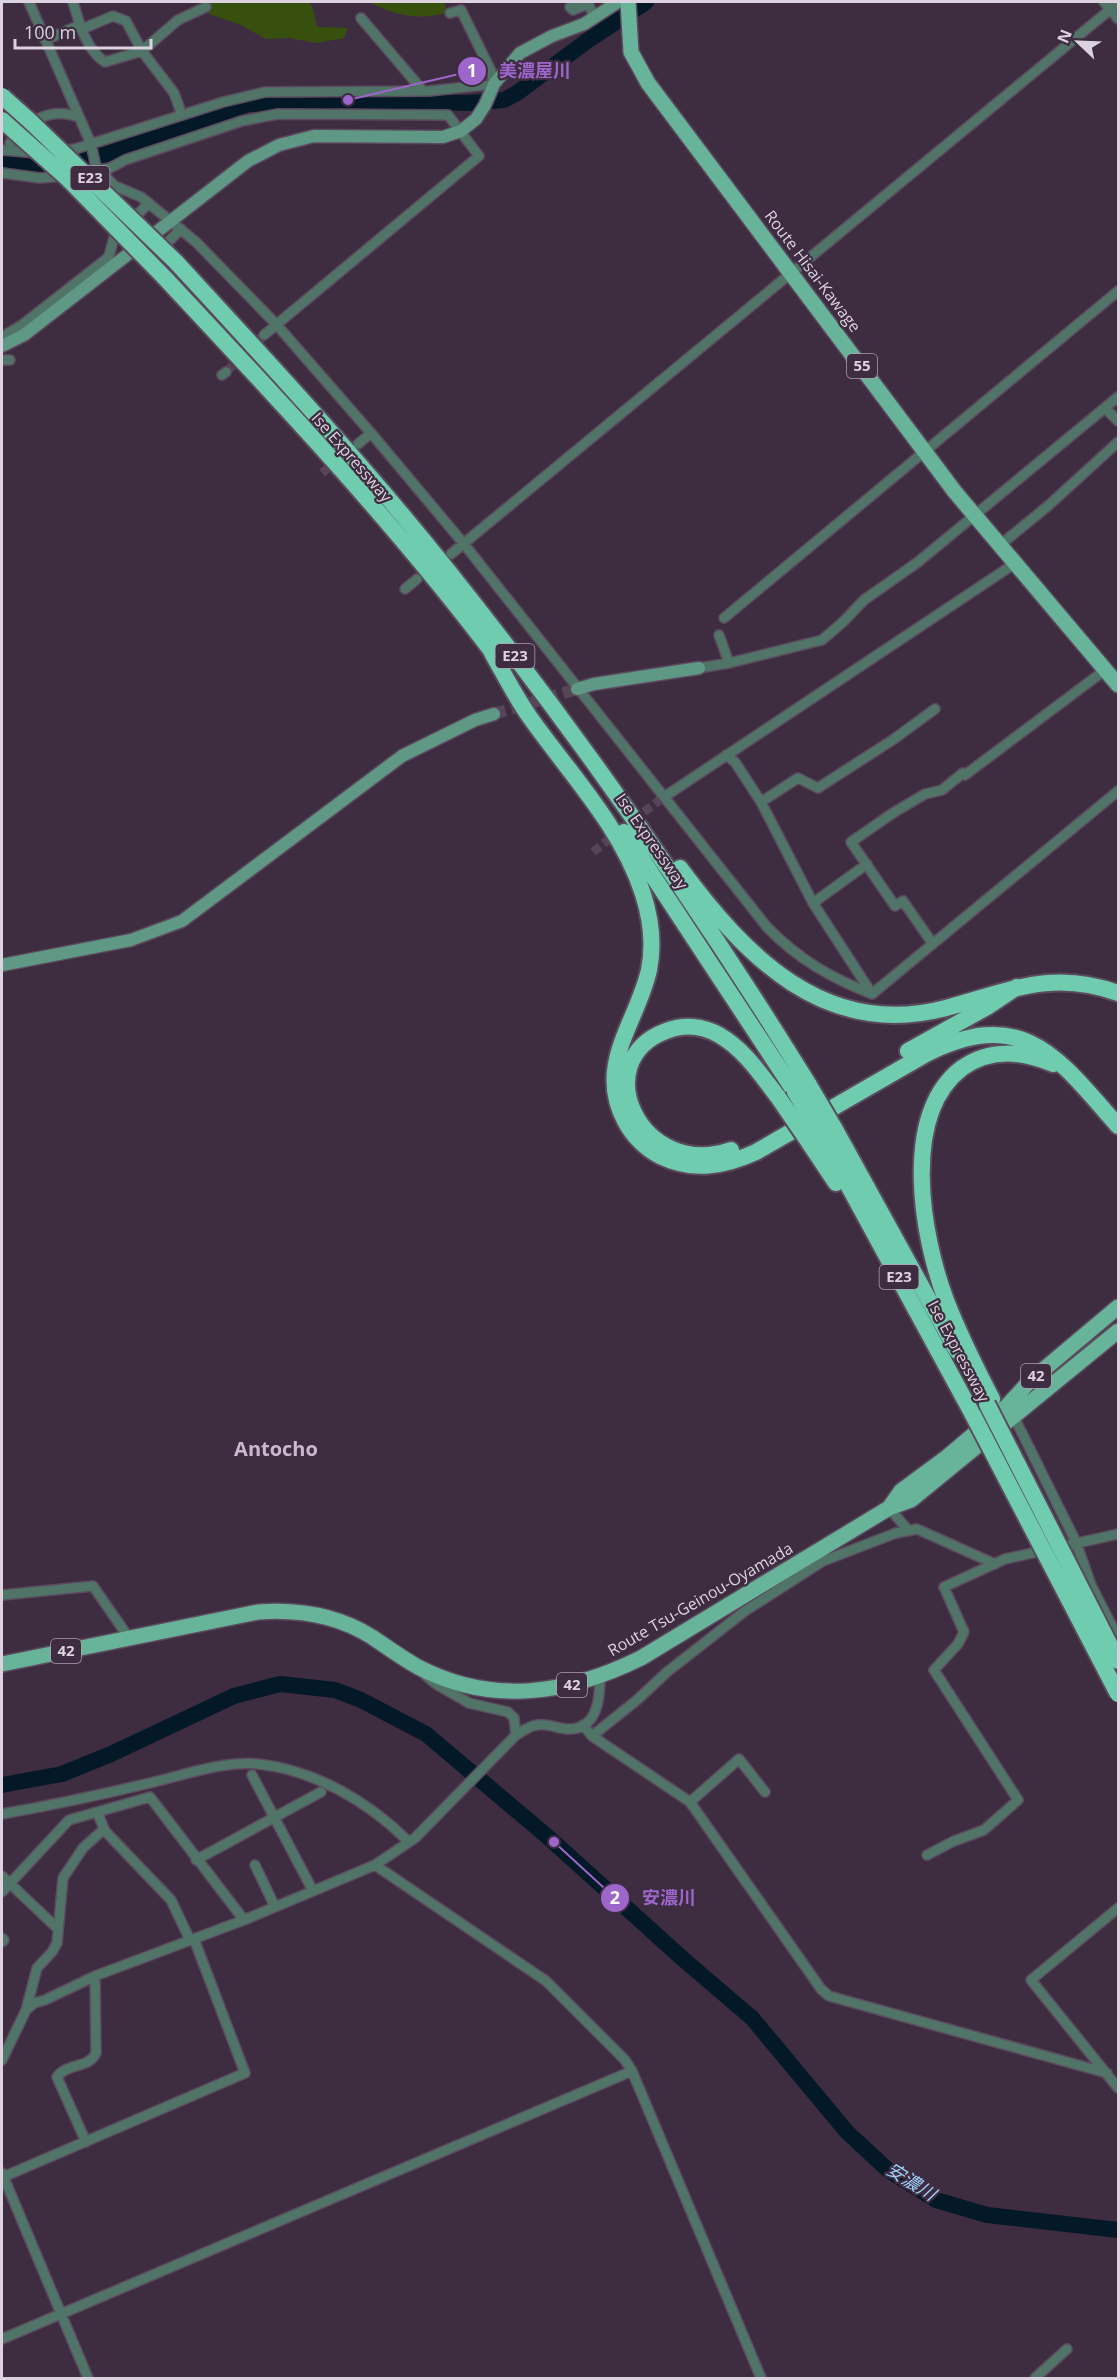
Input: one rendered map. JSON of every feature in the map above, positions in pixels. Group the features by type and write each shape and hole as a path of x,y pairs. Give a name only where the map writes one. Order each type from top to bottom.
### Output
{"highway":[{"name":"Ise Expressway","path":"2,96 176,262 386,496 455,580 580,743 649,840 802,1089 823,1138 974,1415 1119,1694"},
{"name":"Ise Expressway","path":"2,120 75,186 164,277 276,396 373,507 492,653 649,867 802,1089"},
{"path":"492,653 527,714 607,821 633,868 646,903 652,941 649,970 620,1048 614,1081 617,1101 623,1118 645,1146 668,1159 695,1167 718,1165 740,1159 926,1054 952,1042 974,1036 1005,1036 1026,1041 1043,1049 1070,1071 1119,1126"},
{"path":"580,743 612,777 701,897 723,922 761,961 798,988 842,1006 892,1014 919,1013 945,1008 1017,987 1043,982 1076,982 1119,993"},
{"path":"823,1138 778,1097 735,1047 719,1035 697,1027 676,1027 652,1038 633,1061 627,1079 628,1097 640,1124 655,1139 688,1155 728,1152 786,1123 954,1024 987,1007 1017,987"},
{"path":"990,1401 945,1298 931,1247 926,1221 922,1173 927,1120 946,1083 965,1066 981,1058 1002,1053 1017,1053 1042,1059 1070,1071"},
{"name":"Ise Expressway","path":"823,1138 990,1401 1074,1576 1119,1661"}],"main road":[{"name":"Route Hisai-Kawage","path":"628,2 628,33 631,52 639,70 974,516 1119,685"},
{"name":"Route Tsu-Geinou-Oyamada","path":"889,1508 901,1491 947,1457 1006,1407 1030,1381 1119,1307"},
{"name":"Route Tsu-Geinou-Oyamada","path":"2,1664 258,1612 292,1610 328,1618 354,1628 416,1666 456,1683 500,1691 550,1689 600,1677 641,1658 742,1604 889,1508 911,1500 1119,1330"}],"street":[{"path":"29,2 79,117 98,168 115,186 136,194 181,229 276,324 464,544 729,882 780,941 800,958 825,973 872,994"},
{"path":"73,2 81,27 96,56 105,62 142,51 178,20 206,7"},
{"path":"578,2 570,7 573,10 588,4 595,17"},
{"path":"2,346 24,335 170,220 263,151 297,139 314,136 442,137 461,130 476,119 493,87 520,53 595,17 618,2"},
{"path":"451,554 792,273 1107,5 1119,3"},
{"path":"1107,5 1119,19"},
{"path":"450,13 461,10 491,71 493,87"},
{"path":"45,40 113,16 126,21 142,51 174,93 183,116"},
{"path":"361,18 423,91"},
{"path":"2,150 51,153 91,147 223,102 265,92 423,91 493,87"},
{"path":"10,143 29,125 46,115 67,113 79,117"},
{"path":"2,174 53,178 98,168 242,121 278,114 448,115 479,156 264,335"},
{"path":"2,135 18,152"},
{"path":"2,337 22,325 105,260 109,256 114,238 149,203"},
{"path":"141,268 181,229"},
{"path":"724,618 1119,291"},
{"path":"577,689 594,684 729,663 822,640 864,600 918,562 1119,397"},
{"path":"1105,408 1119,421"},
{"path":"358,444 371,433"},
{"path":"999,546 1119,442"},
{"path":"664,797 1014,564"},
{"path":"405,588 417,579"},
{"path":"719,635 729,663"},
{"path":"933,944 903,901 895,906 851,842 925,794 942,790 963,773 965,775 1105,670"},
{"path":"761,802 798,778 818,788 894,739 935,709"},
{"path":"2,965 131,940 182,921 394,761 456,729 494,714"},
{"path":"726,755 735,762 761,802 813,903 872,994"},
{"path":"872,994 1119,791"},
{"path":"813,903 867,864"},
{"path":"1014,1417 1076,1542 1091,1586 1119,1638"},
{"path":"889,1508 908,1530"},
{"path":"592,1736 637,1700 742,1604 824,1561 896,1533 917,1529 995,1564"},
{"path":"927,1855 954,1841 977,1834 1018,1800 934,1670 958,1644 964,1632 944,1587 1028,1552 1119,1534"},
{"path":"2,1595 93,1586 129,1638"},
{"path":"416,1666 428,1678 461,1699 508,1712 514,1718 516,1736"},
{"path":"26,2010 34,2003 95,1976 244,1920 375,1865 412,1840 516,1736 537,1725 568,1729 580,1726 595,1713 599,1704 600,1677"},
{"path":"580,1726 690,1802 770,1918 829,1996 1107,2073"},
{"path":"690,1802 739,1759 765,1792"},
{"path":"2,1814 228,1765 256,1764 302,1774 335,1787 412,1840"},
{"path":"252,1775 313,1891"},
{"path":"196,1860 321,1792"},
{"path":"2,1892 69,1820 150,1797 244,1920"},
{"path":"88,2379 2,2175 86,2142 245,2073 192,1940 171,1900 104,1829 97,1812"},
{"path":"2,2060 26,2010 37,1968 54,1950 63,1878 83,1848 104,1829"},
{"path":"255,1865 275,1907"},
{"path":"375,1865 546,1981 625,2060 632,2071 761,2379"},
{"path":"2,1876 57,1928"},
{"path":"1119,1908 1031,1980 1119,2088"},
{"path":"2,1938 4,1940 2,1942"},
{"path":"86,2142 57,2077 60,2072 90,2061 96,2053 95,1976"},
{"path":"2,2339 632,2071"},
{"path":"1035,2379 1067,2349"}],"green space":[{"path":"208,2 308,2 312,6 317,27 348,28 344,38 316,43 289,38 266,39 241,25 209,14 205,8"},
{"path":"368,2 445,2 446,13 424,16 406,15"}],"waterway":[{"path":"2,161 32,166 104,155 248,104 348,100 469,103 504,100 646,2"},
{"name":"安濃川","path":"2,1785 62,1774 111,1754 234,1696 280,1684 335,1690 361,1700 426,1734 548,1837 752,2018 847,2132 888,2170 936,2200 987,2215 1118,2230"}],"tunnel":[{"path":"226,372 264,335"},
{"path":"322,473 336,461"},
{"path":"494,714 577,689"},
{"path":"633,820 664,797"},
{"path":"593,852 617,833"}],"place":[{"name":"美濃屋川","path":"348,100"},
{"name":"安濃川","path":"554,1842"}],"district":[{"name":"Antocho","path":"276,1449"}]}
